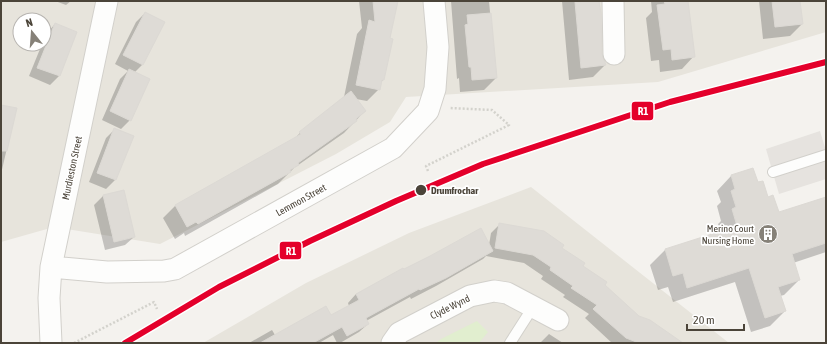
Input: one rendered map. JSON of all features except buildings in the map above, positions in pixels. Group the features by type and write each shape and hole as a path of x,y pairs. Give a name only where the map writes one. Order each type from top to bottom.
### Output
{"street":[{"name":"Murdieston Street","path":"51,340 49,298 51,267 107,1"},
{"name":"Lemmon Street","path":"51,267 107,272 164,271 175,269 393,148 428,111 435,88 438,47 434,1"},
{"path":"612,1 614,54"},
{"name":"Clyde Wynd","path":"392,343 399,333 470,296 494,291 507,293 558,320"}],"lane":[{"path":"773,172 826,155"},
{"path":"510,343 533,307"}],"path":[{"path":"428,111 454,108 492,110 509,125 426,166 428,171"},
{"path":"74,343 154,302 158,309"}],"shaded area":[{"path":"1,1 826,1 826,32 658,82 406,97 390,122 336,154 160,244 54,227 1,242"},
{"path":"820,131 826,151 826,179 779,194 766,149"},
{"path":"531,187 729,343 203,343 306,283 409,233"}],"green space":[{"path":"477,321 488,332 479,343 436,343 441,339"}],"transit line":[{"name":"R1","path":"125,343 219,287 310,241 396,201 483,164 670,102 826,62"}],"place":[{"name":"Drumfrochar","path":"421,190"},
{"name":"Merino Court Nursing Home","path":"768,234"}]}
